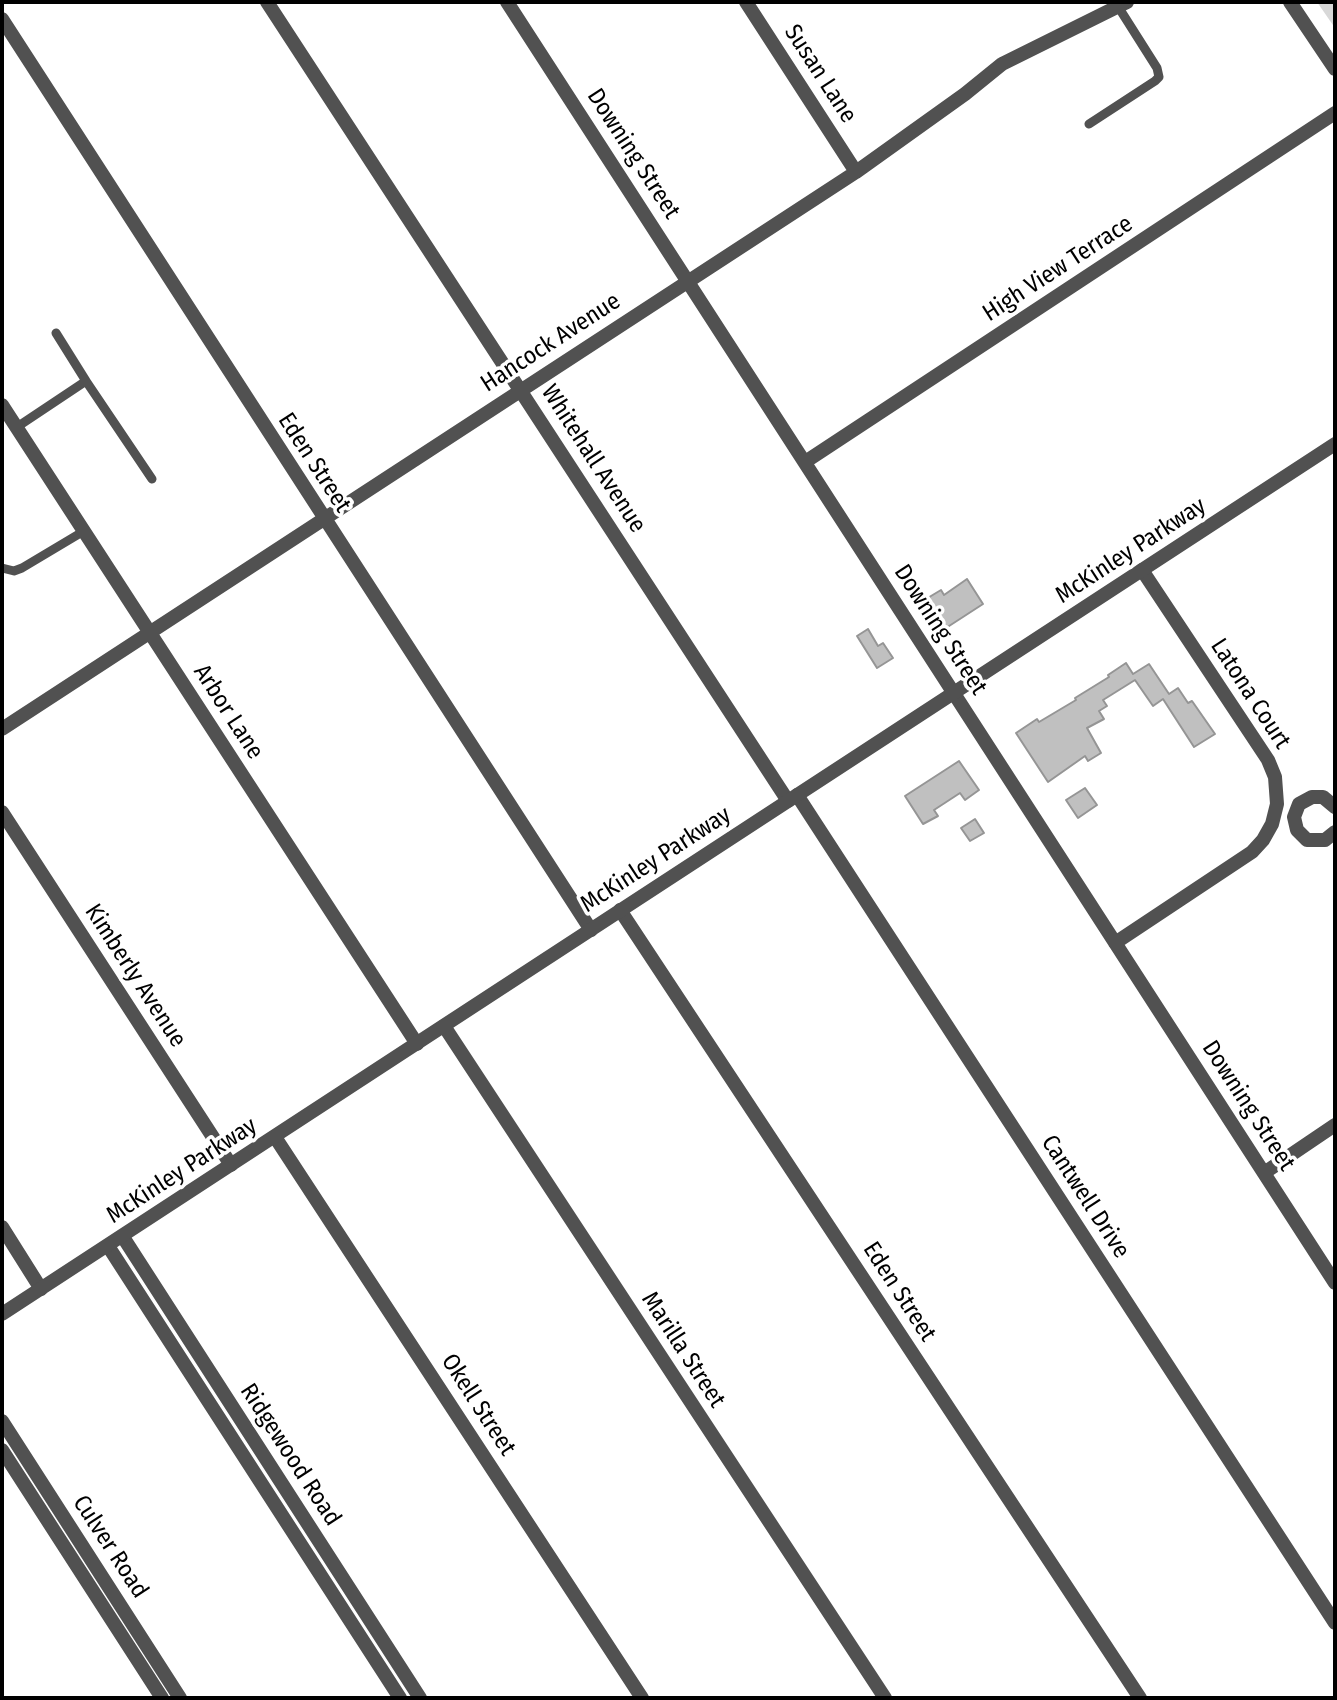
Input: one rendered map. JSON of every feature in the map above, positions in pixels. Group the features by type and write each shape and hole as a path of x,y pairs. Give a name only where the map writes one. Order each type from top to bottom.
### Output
{"street":[{"name":"Whitehall Avenue","path":"267,2 793,798"},
{"name":"Downing Street","path":"507,2 1335,1283"},
{"name":"Susan Lane","path":"746,2 856,172"},
{"path":"1290,2 1335,69"},
{"name":"Hancock Avenue","path":"2,729 856,172 965,94 1002,64 1123,5"},
{"name":"Eden Street","path":"2,19 591,930"},
{"name":"High View Terrace","path":"805,462 1335,113"},
{"name":"Arbor Lane","path":"2,405 417,1044"},
{"name":"McKinley Parkway","path":"2,1314 1334,447"},
{"name":"Latona Court","path":"1142,570 1268,760 1276,786 1276,811"},
{"path":"1335,807 1326,799 1312,797 1299,804 1294,817 1297,831 1312,842 1325,841 1335,832"},
{"name":"Cantwell Drive","path":"793,798 1335,1623"},
{"name":"Kimberly Avenue","path":"2,811 231,1166"},
{"path":"1115,943 1252,852 1263,840 1276,811 1294,817"},
{"name":"Eden Street","path":"620,911 1140,1698"},
{"name":"Marilla Street","path":"444,1026 885,1698"},
{"path":"1264,1173 1335,1125"},
{"name":"Okell Street","path":"275,1137 642,1698"},
{"path":"2,1227 41,1289"},
{"name":"Ridgewood Road","path":"123,1237 419,1698"},
{"name":"Ridgewood Road","path":"108,1246 400,1698"},
{"name":"Culver Road","path":"2,1421 180,1698"},
{"name":"Culver Road","path":"2,1450 162,1698"},
{"path":"247,1460 261,1451"},
{"path":"365,1643 378,1634"}],"lane":[{"path":"1089,124 1159,77 1157,68 1123,5"},
{"path":"56,333 152,479"},
{"path":"17,427 86,381"},
{"path":"2,568 14,571 22,568 85,531"}],"shaded area":[{"path":"1317,2 1335,2 1335,28"}],"building":[{"path":"967,579 983,604 946,628 926,599 941,590 944,595"},
{"path":"868,629 878,646 883,643 893,658 877,668 857,636"},
{"path":"1126,663 1133,674 1149,664 1169,694 1178,688 1188,703 1192,701 1215,734 1194,747 1163,699 1153,706 1135,680 1103,700 1107,706 1099,711 1104,719 1087,728 1101,753 1088,761 1085,756 1048,782 1016,733 1037,719 1039,722 1076,700 1075,698"},
{"path":"959,761 979,790 965,800 960,793 934,810 938,816 923,824 905,796"},
{"path":"1085,788 1097,805 1078,818 1066,800"},
{"path":"975,819 984,833 970,841 961,828"}]}
